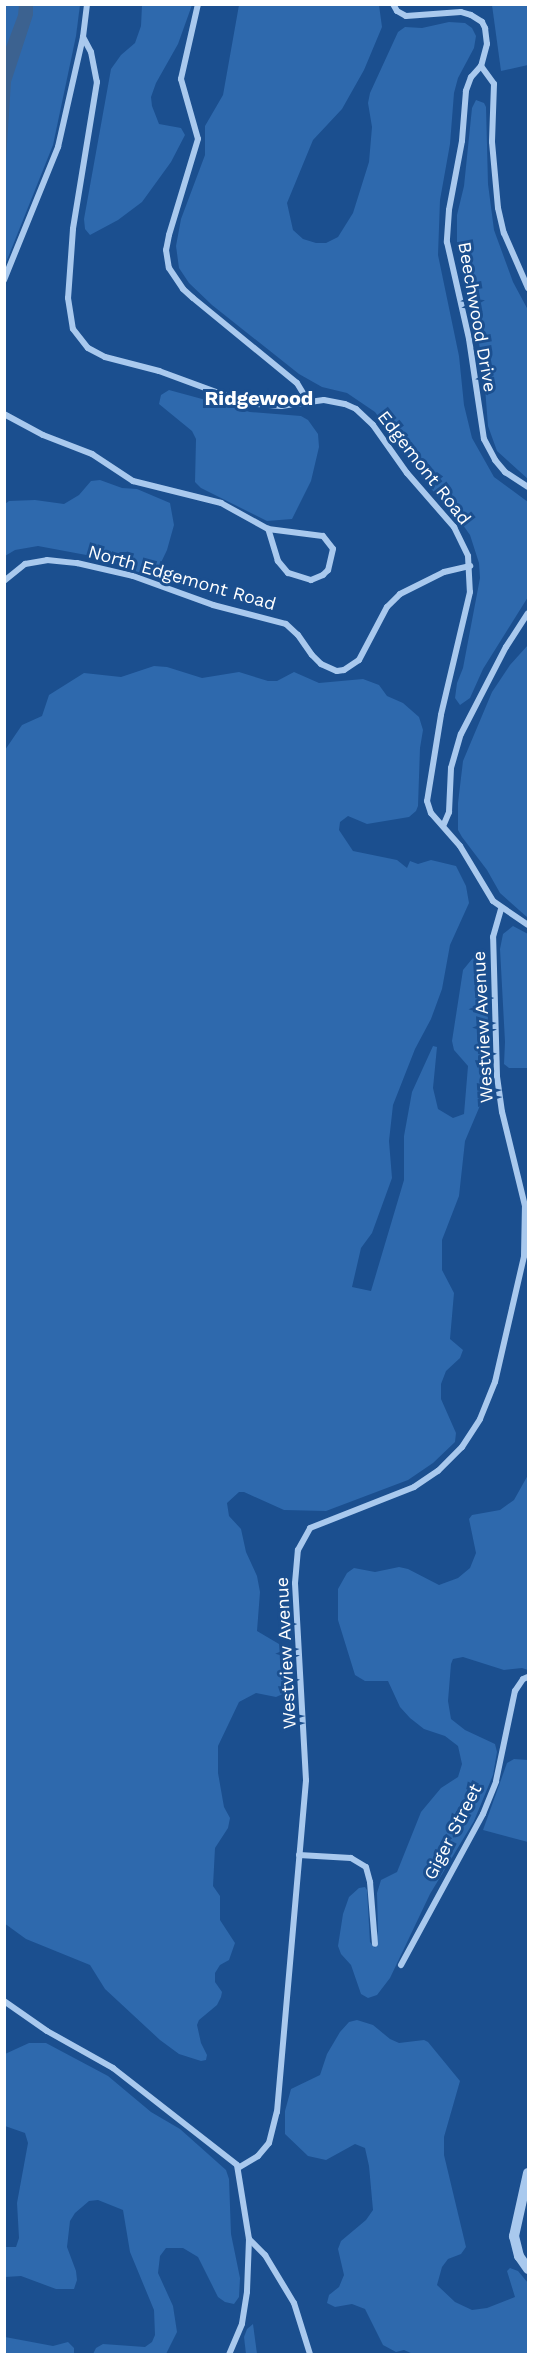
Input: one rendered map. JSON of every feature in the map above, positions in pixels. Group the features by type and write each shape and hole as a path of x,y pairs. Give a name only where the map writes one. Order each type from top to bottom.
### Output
{"street":[{"path":"4,280 58,147 83,37 87,4"},
{"path":"198,4 181,79 198,139 169,235 166,250 169,268 183,289 297,383 308,401"},
{"name":"Beechwood Drive","path":"393,4 397,11 406,16 461,12 482,22 487,36 481,66 471,77 466,91 462,141 449,210 447,242 469,339 484,439 500,466 517,481 528,487"},
{"name":"Edgemont Road","path":"83,37 91,52 98,82 71,249 69,310 77,336 88,348 105,357 159,371 246,403 268,406 308,401 345,404 365,416 406,473 454,527 465,546 470,566 468,603 441,715 427,794 428,808 444,824 487,893 501,909 528,925"},
{"path":"481,66 494,84 492,142 501,224 528,288"},
{"path":"4,414 43,435 92,454 133,482 221,503 268,529 316,535 328,539 333,549 328,570 323,575 311,579 288,573 278,561 268,529"},
{"name":"North Edgemont Road","path":"4,581 26,564 47,560 77,563 133,576 213,605 286,624 321,664 336,671 344,670 359,660 387,607 400,594 444,572 470,566"},
{"path":"444,824 448,812 451,768 461,734 506,647 528,613"},
{"name":"Westview Avenue","path":"238,2168 264,2150 276,2126 307,1767 295,1583 298,1550 310,1528 414,1487 438,1471 462,1447 480,1419 495,1382 524,1256 525,1206 502,1112 497,1076 493,937 495,921 501,909"},
{"name":"Giger Street","path":"401,1965 483,1814 496,1781 515,1691 523,1679 528,1677"},
{"path":"299,1856 351,1858 366,1867 370,1882 375,1944"},
{"path":"4,2001 47,2031 113,2068 238,2168 249,2239 246,2309 229,2355"},
{"path":"528,2173 514,2236 519,2256 528,2269"},
{"path":"249,2239 265,2255 294,2303 310,2355"}],"shaded area":[{"path":"5,5 80,5 76,36 53,145 5,265"},
{"path":"19,5 33,5 33,15 11,82 5,175 5,50 18,15"},
{"path":"142,5 192,5 178,44 156,83 151,97 159,124 181,128 185,135 171,162 142,202 118,220 90,235 85,229 84,219 111,69 121,55 135,43 141,26"},
{"path":"239,5 379,5 382,27 364,70 342,109 313,140 287,203 293,230 303,239 316,243 326,243 338,237 353,213 369,162 372,127 368,103 370,93 398,32 405,27 422,28 449,22 465,23 472,28 476,36 474,48 458,78 454,93 450,144 440,200 438,255 459,356 464,405 472,438 494,477 528,502 528,597 483,669 470,698 460,705 455,698 457,683 463,668 480,578 479,563 470,535 433,491 375,412 347,393 322,387 299,374 212,305 189,283 179,268 176,246 181,219 205,155 205,126 223,95"},
{"path":"492,5 528,5 528,65 501,71"},
{"path":"476,100 484,103 486,107 488,184 494,230 513,282 528,310 528,479 497,451 488,426 483,362 457,245 457,215 464,186 472,108"},
{"path":"169,390 250,412 301,416 308,420 318,434 319,447 311,481 292,519 267,521 201,488 195,482 196,439 192,431 159,404 161,395"},
{"path":"100,480 122,488 137,489 170,503 174,525 167,550 157,571 141,573 97,557 38,546 15,550 5,556 5,504 9,501 35,500 64,504 79,495 91,481"},
{"path":"528,645 528,918 500,893 487,870 462,837 458,830 458,803 463,761 492,692 510,665"},
{"path":"154,666 167,667 202,678 239,672 268,681 277,681 294,672 319,683 363,679 379,685 387,696 403,703 419,717 423,730 416,811 409,817 367,824 348,816 340,822 339,830 353,851 397,860 407,868 410,861 418,864 431,860 456,866 466,886 469,903 450,945 442,989 431,1019 415,1049 393,1105 389,1141 392,1178 372,1233 361,1248 352,1287 371,1291 404,1180 404,1136 412,1092 433,1046 437,1047 433,1088 438,1109 453,1118 464,1114 468,1066 454,1050 452,1041 463,970 477,953 484,957 488,1005 487,1089 465,1141 459,1196 442,1240 442,1270 454,1293 450,1339 463,1350 460,1358 446,1371 441,1384 441,1399 456,1433 455,1442 433,1463 408,1480 326,1511 284,1510 244,1492 239,1492 227,1503 229,1516 241,1529 246,1552 257,1576 260,1592 257,1631 279,1644 285,1652 286,1689 285,1693 276,1697 256,1693 239,1702 218,1746 218,1773 224,1807 230,1818 228,1828 215,1848 213,1886 220,1896 220,1920 235,1943 229,1960 220,1965 215,1973 215,1982 222,1992 221,1997 217,2005 199,2020 197,2025 201,2043 207,2055 206,2060 201,2061 179,2054 160,2040 105,1989 90,1965 26,1939 4,1923 5,750 22,725 42,716 49,695 84,673 121,677"},
{"path":"513,926 528,934 528,1068 509,1068 504,1064 500,949 503,934"},
{"path":"528,1475 528,1670 522,1668 504,1670 463,1657 453,1659 448,1701 451,1719 465,1730 495,1744 497,1752 493,1775 474,1821 430,1894 390,1978 377,1995 368,1998 361,1994 351,1965 341,1954 338,1946 343,1914 349,1897 359,1888 365,1887 367,1890 370,1942 375,1948 378,1931 377,1893 381,1880 397,1872 421,1812 441,1788 458,1777 462,1764 458,1746 445,1736 424,1729 410,1718 400,1707 388,1681 365,1681 355,1675 338,1620 338,1589 347,1573 354,1568 375,1572 399,1567 408,1569 439,1585 458,1578 470,1568 476,1553 469,1519 472,1515 500,1510 514,1500"},
{"path":"514,1759 528,1760 528,1842 483,1830 507,1763"},
{"path":"357,2020 373,2025 390,2039 399,2043 424,2040 428,2042 460,2081 444,2137 444,2155 466,2247 461,2254 448,2259 442,2267 437,2285 455,2302 472,2310 487,2308 515,2297 507,2271 510,2268 518,2271 528,2283 528,2354 413,2354 404,2350 396,2352 383,2345 365,2309 352,2304 335,2307 327,2303 329,2295 339,2287 344,2275 338,2249 341,2241 366,2220 373,2210 369,2166 365,2148 355,2144 326,2160 308,2156 285,2134 285,2111 291,2089 320,2075 327,2054 340,2032 349,2022"},
{"path":"29,2043 46,2043 108,2076 151,2112 180,2129 226,2170 229,2179 231,2234 240,2278 239,2297 234,2304 225,2302 218,2297 198,2257 183,2248 166,2248 160,2256 158,2273 173,2306 177,2332 166,2354 93,2354 96,2348 103,2344 145,2347 152,2342 155,2335 154,2310 130,2252 123,2210 98,2200 89,2201 75,2213 70,2221 67,2247 76,2271 77,2280 74,2289 56,2289 21,2276 5,2277 5,2247 16,2247 19,2238 17,2203 28,2143 25,2133 5,2126 5,2054"},
{"path":"253,2324 257,2354 246,2354 244,2337 247,2329"},
{"path":"5,2337 53,2346 68,2342 74,2348 74,2354 5,2354"}],"district":[{"name":"Ridgewood","path":"259,398"}]}
